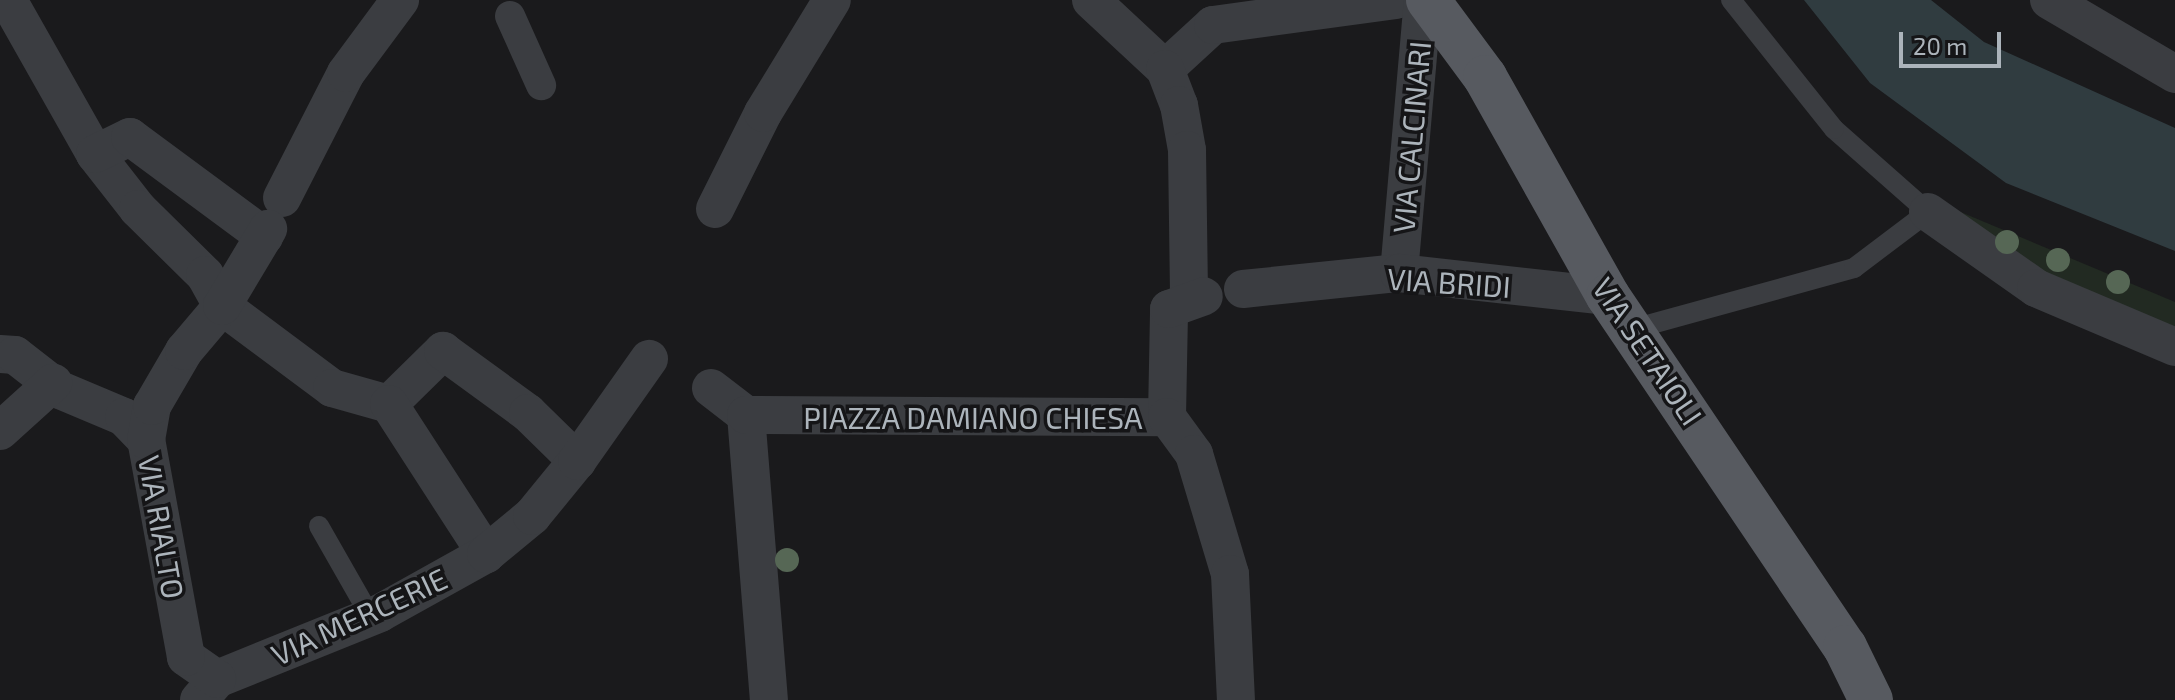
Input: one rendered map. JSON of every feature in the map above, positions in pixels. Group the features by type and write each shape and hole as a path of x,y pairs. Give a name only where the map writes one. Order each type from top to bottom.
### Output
{"main road":[{"name":"VIA SETAIOLI","path":"1426,0 1485,77 1620,312 1845,647 1871,700"}],"street":[{"path":"8,0 95,154 138,209 205,275 222,306 332,388 389,404 486,554"},
{"path":"95,154 130,137 271,221 346,73 400,0"},
{"path":"715,209 763,113 832,0"},
{"path":"1091,0 1165,69 1213,25 1396,0"},
{"name":"VIA CALCINARI","path":"1399,273 1426,0"},
{"path":"2049,0 2175,74"},
{"path":"510,16 541,85"},
{"name":"PIAZZA DAMIANO CHIESA","path":"754,416 1167,417 1169,309 1196,297 1187,150 1179,105 1165,69"},
{"path":"1928,212 2036,288 2175,347"},
{"name":"VIA RIALTO","path":"208,690 186,657 146,440 152,406 184,351 222,306 271,221"},
{"name":"VIA BRIDI","path":"1243,289 1399,273 1620,312"},
{"path":"389,404 443,351 528,413 577,461"},
{"path":"0,354 15,355 53,383 124,417 146,440"},
{"name":"VIA MERCERIE","path":"208,690 371,617 486,554 532,516 577,461 649,359"},
{"path":"0,431 53,383"},
{"path":"711,388 754,416 769,700"},
{"path":"1167,417 1194,454 1230,574 1236,700"}],"lane":[{"path":"1620,312 1854,268 1928,212 1834,129 1731,0"},
{"path":"319,526 371,617"}],"shaded area":[{"path":"1804,0 1931,0 1984,42 2175,128 2175,251 2006,183 1870,83"},
{"path":"1920,195 2175,302 2175,327 2037,273"}]}
